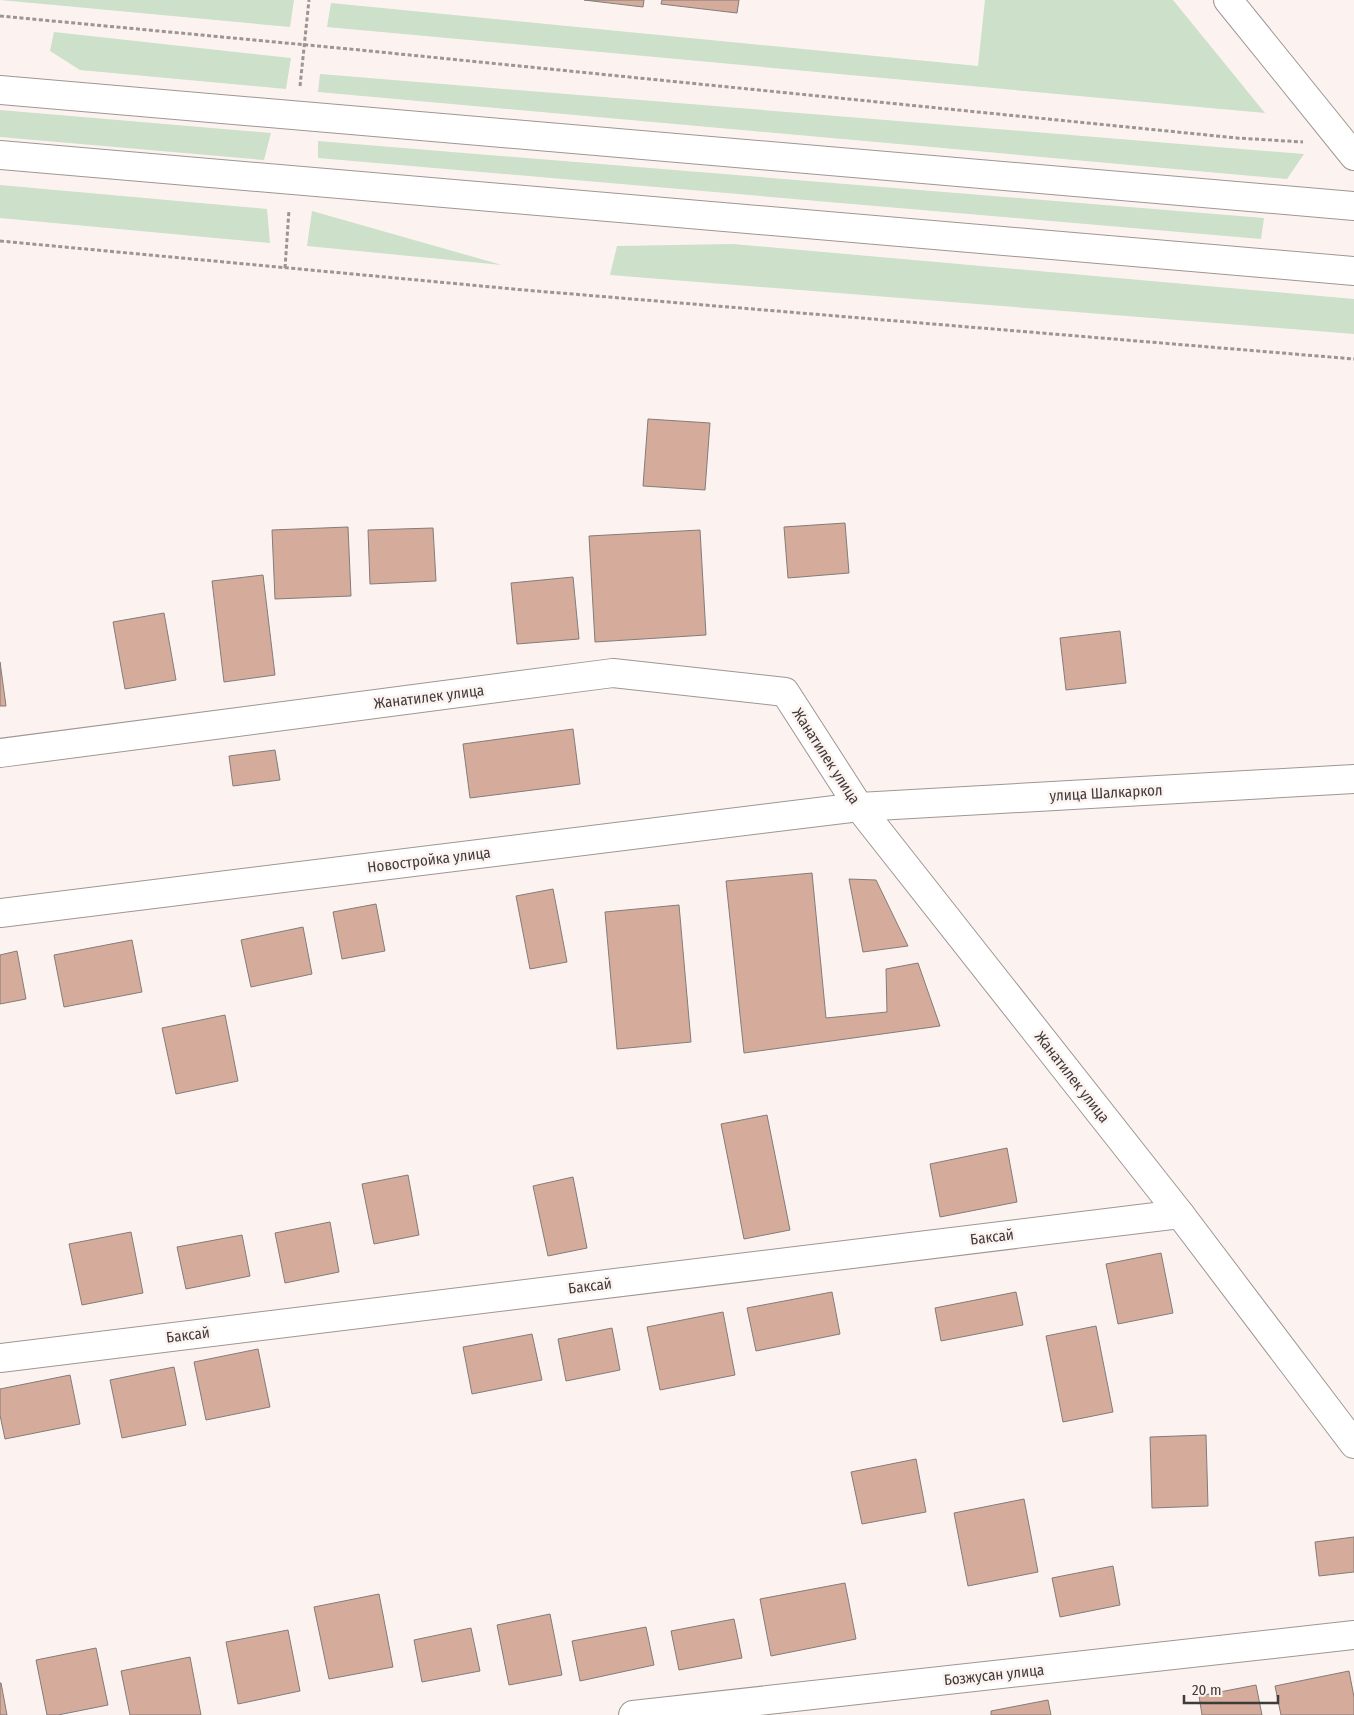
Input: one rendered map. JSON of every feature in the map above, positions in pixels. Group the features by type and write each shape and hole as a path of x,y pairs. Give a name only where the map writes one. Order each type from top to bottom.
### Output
{"street":[{"path":"1228,0 1348,150"},
{"path":"0,90 1354,206"},
{"path":"0,155 1354,271"},
{"name":"Жанатилек улица","path":"0,753 613,673 785,692 858,807 1180,1214 1354,1444"},
{"name":"улица Шалкаркол","path":"858,807 1354,779"},
{"name":"Новостройка улица","path":"0,913 858,807"},
{"name":"Баксай","path":"0,1358 1180,1214"},
{"name":"Бозжусан улица","path":"633,1715 1354,1636"}],"path":[{"path":"304,44 309,0"},
{"path":"0,16 304,44 1348,150"},
{"path":"0,241 524,290 1354,359"}],"green space":[{"path":"0,0 294,0 290,27"},
{"path":"985,0 1173,0 1265,113 327,27 331,3 978,66"},
{"path":"54,32 291,58 286,89 80,70 50,51"},
{"path":"320,74 1304,154 1287,179 318,92"},
{"path":"0,110 271,133 264,160 0,137"},
{"path":"318,141 1264,218 1261,239 318,158"},
{"path":"0,185 267,209 270,243 0,218"},
{"path":"312,211 502,265 307,246"},
{"path":"733,244 1354,299 1354,334 610,275 617,246"}],"building":[{"path":"584,0 644,0 643,7"},
{"path":"662,0 739,0 737,13 661,4"},
{"path":"648,419 710,423 705,490 643,486"},
{"path":"845,523 849,573 788,578 784,527"},
{"path":"348,527 351,596 275,599 272,530"},
{"path":"433,528 436,581 370,584 368,530"},
{"path":"700,530 706,635 595,642 589,536"},
{"path":"263,575 275,675 224,682 212,581"},
{"path":"573,577 579,639 517,644 511,583"},
{"path":"164,613 176,680 125,689 113,622"},
{"path":"1120,631 1126,683 1066,690 1060,638"},
{"path":"0,662 6,706 0,706"},
{"path":"573,729 580,784 470,798 463,744"},
{"path":"275,750 280,780 233,786 229,756"},
{"path":"812,873 826,1018 887,1012 886,969 918,963 940,1026 744,1053 726,881"},
{"path":"849,879 876,880 908,946 863,952"},
{"path":"553,889 567,962 530,969 516,896"},
{"path":"376,904 385,951 342,959 333,912"},
{"path":"679,905 691,1042 617,1049 605,912"},
{"path":"303,927 312,974 251,987 241,940"},
{"path":"132,940 142,992 64,1007 54,955"},
{"path":"17,951 26,999 0,1004 0,955"},
{"path":"225,1015 238,1081 176,1094 162,1028"},
{"path":"767,1115 790,1230 744,1239 721,1124"},
{"path":"1007,1148 1017,1202 940,1217 930,1164"},
{"path":"408,1175 419,1235 374,1244 362,1184"},
{"path":"573,1177 587,1248 548,1256 533,1186"},
{"path":"330,1222 339,1272 285,1283 275,1233"},
{"path":"131,1232 143,1293 82,1305 69,1244"},
{"path":"242,1235 250,1276 186,1289 177,1247"},
{"path":"1161,1253 1173,1313 1118,1324 1106,1264"},
{"path":"832,1292 840,1334 756,1351 747,1308"},
{"path":"1016,1292 1023,1325 941,1341 935,1308"},
{"path":"723,1312 735,1375 660,1390 647,1327"},
{"path":"1096,1326 1113,1412 1063,1422 1046,1336"},
{"path":"612,1328 620,1370 566,1381 558,1339"},
{"path":"532,1334 542,1380 472,1394 463,1347"},
{"path":"258,1349 270,1407 206,1420 194,1362"},
{"path":"174,1367 186,1425 122,1438 110,1380"},
{"path":"70,1375 80,1424 5,1439 0,1415 0,1389"},
{"path":"1206,1435 1208,1506 1152,1508 1150,1437"},
{"path":"916,1459 926,1512 862,1524 851,1472"},
{"path":"1024,1499 1038,1572 968,1586 954,1513"},
{"path":"1354,1537 1354,1572 1319,1576 1315,1542"},
{"path":"1113,1566 1120,1605 1060,1617 1052,1578"},
{"path":"845,1583 856,1639 771,1656 760,1599"},
{"path":"379,1594 393,1667 329,1679 314,1607"},
{"path":"550,1614 562,1675 509,1685 497,1625"},
{"path":"734,1619 742,1658 679,1670 671,1631"},
{"path":"646,1627 654,1665 580,1681 572,1641"},
{"path":"471,1628 480,1671 422,1682 414,1640"},
{"path":"288,1630 300,1691 238,1704 226,1642"},
{"path":"96,1648 108,1705 58,1715 47,1715 36,1660"},
{"path":"190,1657 201,1715 130,1715 121,1671"},
{"path":"1349,1671 1354,1697 1354,1715 1281,1715 1275,1686"},
{"path":"1,1683 7,1715 0,1715"},
{"path":"1256,1685 1262,1715 1202,1715 1199,1696"},
{"path":"1048,1700 1051,1715 991,1715 991,1711"}]}
